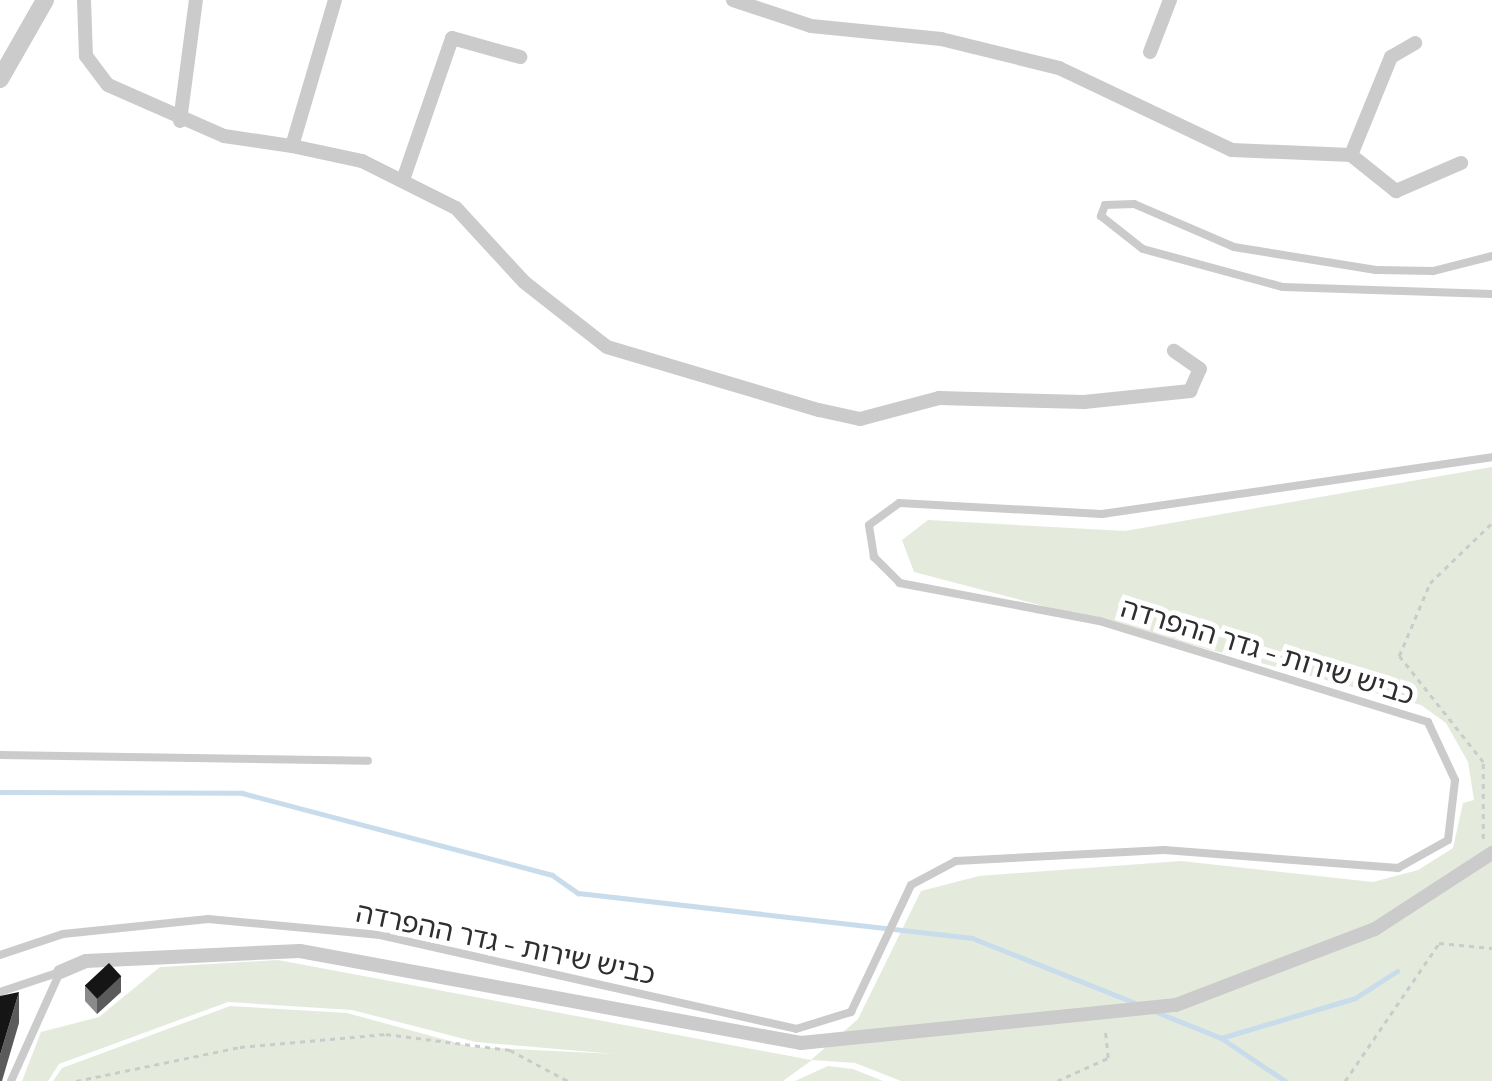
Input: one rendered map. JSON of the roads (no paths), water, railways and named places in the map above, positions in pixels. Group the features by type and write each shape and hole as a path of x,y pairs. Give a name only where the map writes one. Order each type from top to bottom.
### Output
{"street":[{"path":"0,79 45,0"},
{"path":"84,0 94,71 180,121 404,177 475,223 524,282 606,347 860,419 939,398 1084,402 1190,391 1200,369 1174,352"},
{"path":"180,121 196,0"},
{"path":"292,146 335,0"},
{"path":"733,0 812,26 941,38 1059,68 1232,150 1352,154 1396,191 1462,163"},
{"path":"1150,52 1170,0"},
{"path":"404,177 452,38 520,58"},
{"path":"1352,154 1390,57 1415,43"},
{"path":"60,972 86,961 300,951 801,1043 1104,1018 1176,1005 1312,957 1422,906 1486,858"}],"lane":[{"path":"1492,256 1433,271 1360,268 1234,247 1134,204 1105,205 1101,216 1143,248 1283,287 1492,294"},
{"name":"כביש שירות - גדר ההפרדה","path":"0,955 62,934 208,919 380,935 796,1029 851,1012 911,884 956,862 1164,850 1398,868 1448,840 1454,780 1428,722 1099,621 900,583 874,557 869,525 899,503 1102,514 1492,457"},
{"path":"0,755 368,761"},
{"path":"0,992 60,972"},
{"path":"10,1081 60,972"}],"waterway":[{"path":"0,792 242,793 552,875 578,893 972,938 1135,1003"},
{"path":"1154,1011 1221,1038 1355,998 1397,971"},
{"path":"1221,1038 1285,1081"}]}
